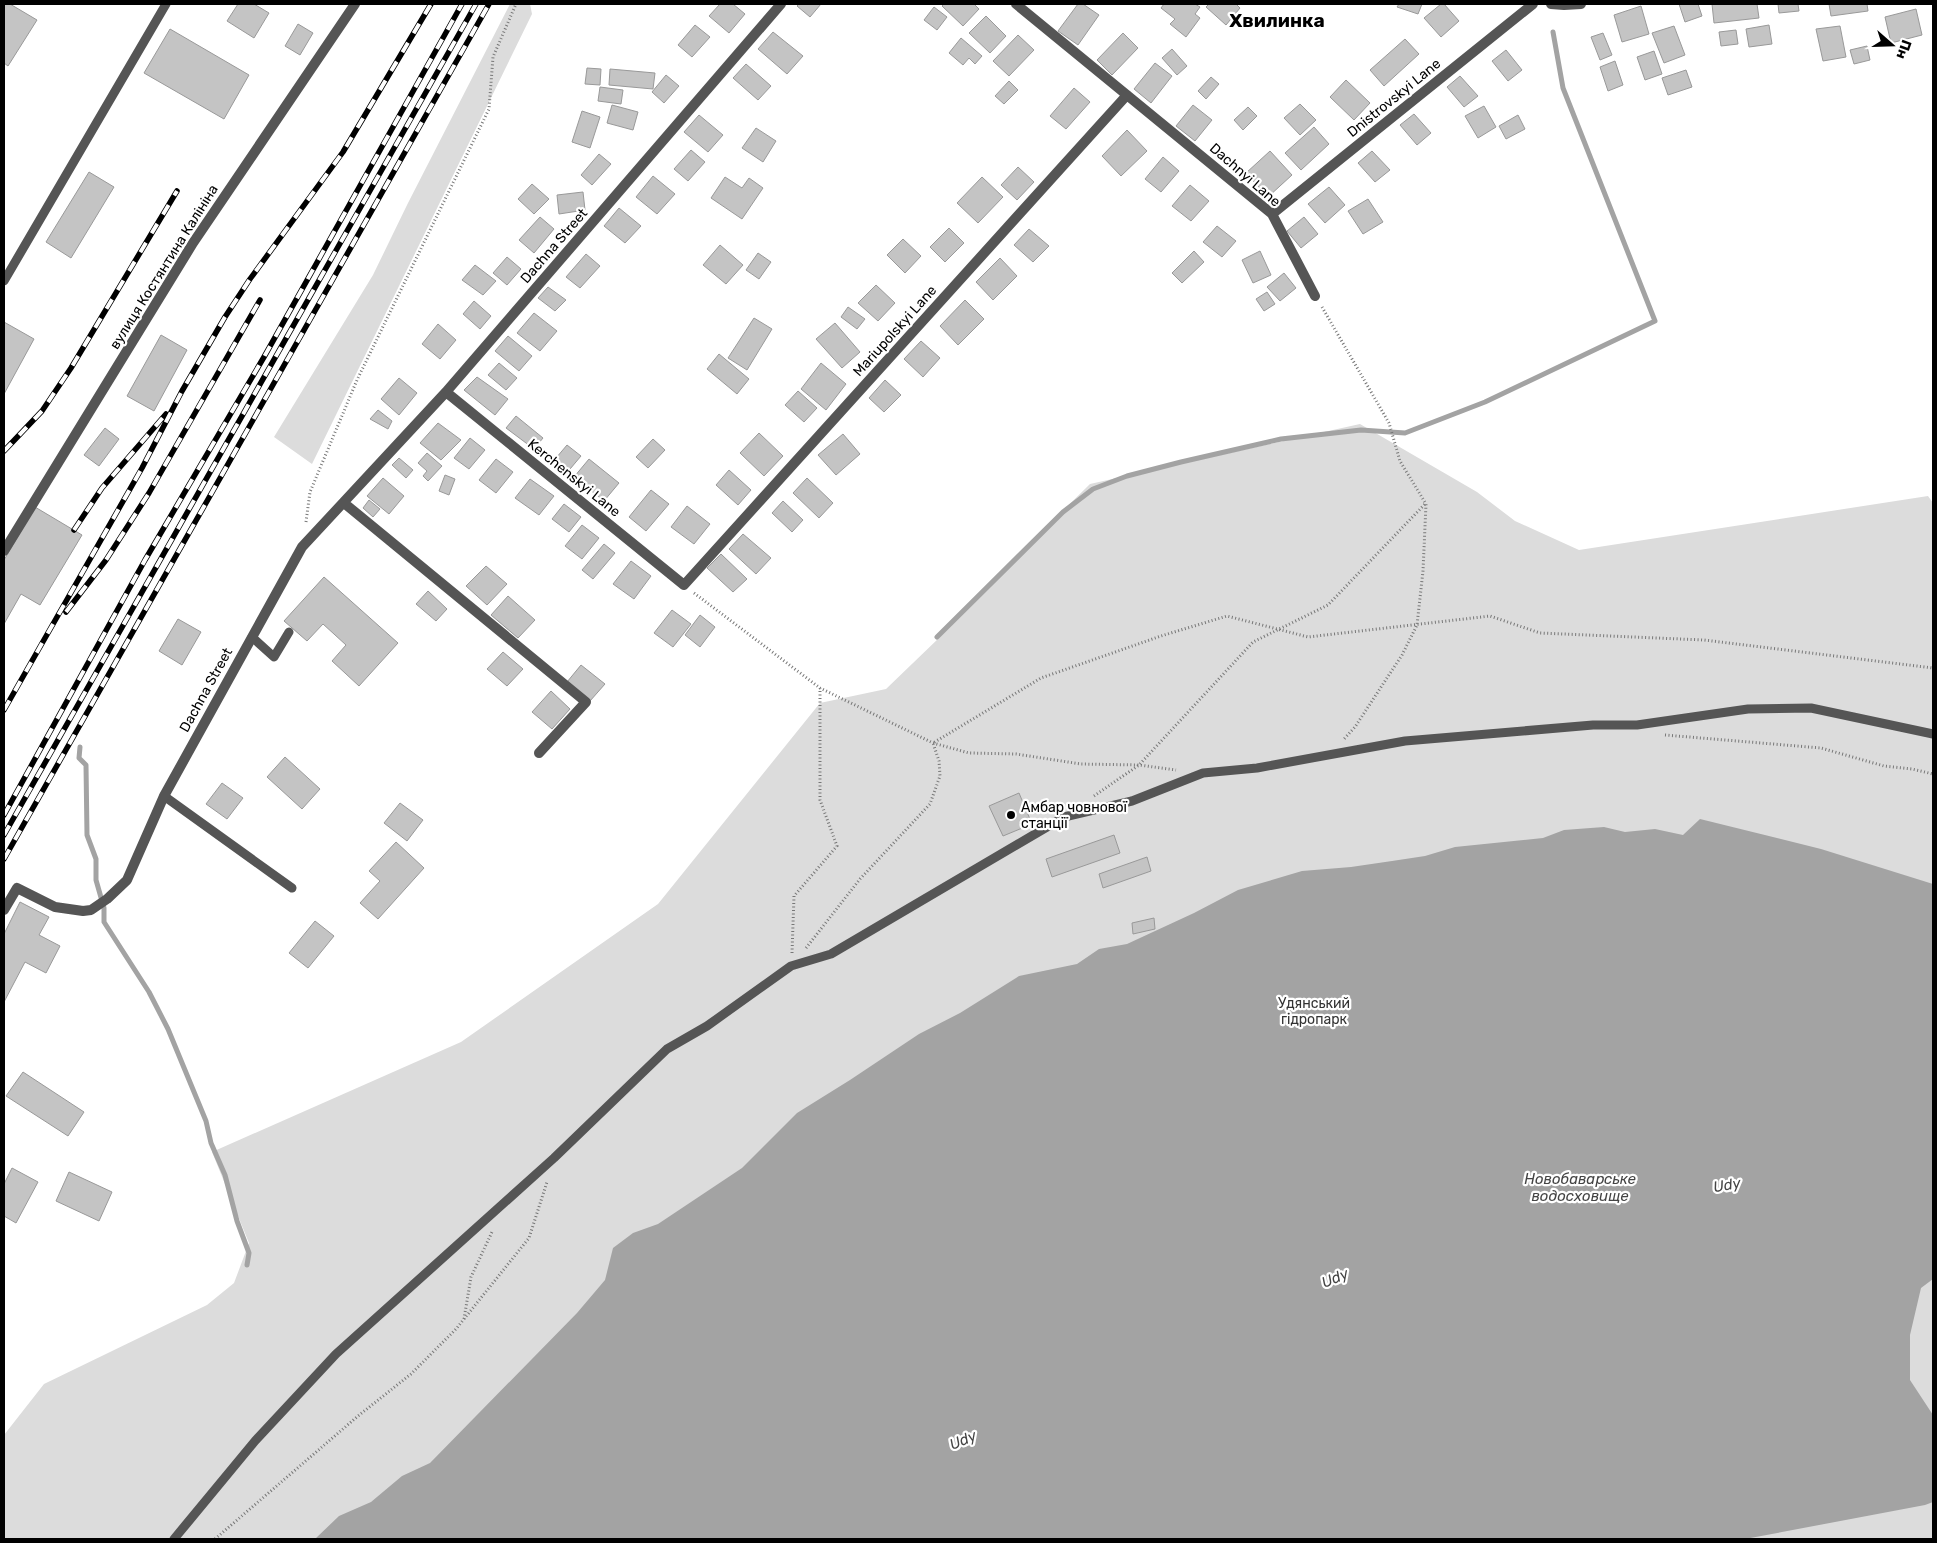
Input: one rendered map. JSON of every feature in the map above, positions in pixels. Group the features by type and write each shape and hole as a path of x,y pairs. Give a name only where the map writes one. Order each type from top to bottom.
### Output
{"street":[{"name":"вулиця Костянтина Калініна","path":"4,551 193,243 355,4"},
{"name":"Dachna Street","path":"4,910 17,888 55,907 83,911 91,910 107,899 127,880 164,796 302,547 446,392 781,4"},
{"name":"Dachnyi Lane","path":"1016,4 1272,214 1315,296"},
{"name":"Dnistrovskyi Lane","path":"1272,214 1533,4"},
{"path":"1551,4 1564,6 1581,4"},
{"name":"Mariupolskyi Lane","path":"684,585 1127,94"},
{"name":"Kerchenskyi Lane","path":"446,392 684,585"},
{"path":"344,502 586,702 539,753"}],"lane":[{"path":"4,280 166,4"},
{"path":"252,636 274,657 289,632"},
{"path":"174,1539 255,1441 336,1354 554,1158 667,1049 707,1026 791,966 831,954 1064,817 1132,801 1203,773 1257,768 1405,742 1593,725 1637,726 1748,709 1811,708 1933,734"},
{"path":"164,796 292,888"}],"path":[{"path":"302,547 310,492 357,380 489,109 493,56 516,4"},
{"path":"1315,296 1389,423 1400,461 1426,504 1423,571 1417,625 1402,655 1355,727 1328,756"},
{"path":"1087,801 1138,765 1253,642 1328,605 1426,504"},
{"path":"684,585 820,688 933,742 969,753 1016,754 1081,764 1138,765 1203,773"},
{"path":"933,742 1041,678 1161,636 1227,616 1308,637 1490,616 1540,633 1704,640 1933,668"},
{"path":"791,966 794,896 837,846 820,800 820,688"},
{"path":"1659,733 1821,748 1884,766 1912,769 1933,774"},
{"path":"791,966 860,879 930,804 940,776 939,762 933,742"},
{"path":"215,1539 358,1416 411,1374 464,1319 529,1238 554,1158"},
{"path":"464,1319 471,1277 495,1227"}],"green space":[{"path":"510,4 530,4 532,14 312,464 274,437 373,275"},
{"name":"Удянський гідропарк","path":"1360,424 1477,492 1515,521 1579,550 1928,496 1933,503 1933,1539 4,1539 4,1435 44,1384 207,1305 234,1283 249,1243 212,1152 461,1042 658,904 820,703 886,689 940,637 937,635 1090,484"}],"water":[{"name":"Новобаварське водосховище","path":"1700,819 1821,849 1933,884 1933,1279 1921,1288 1910,1335 1910,1380 1933,1415 1933,1502 1745,1539 315,1539 339,1516 371,1502 402,1476 430,1463 577,1313 605,1280 613,1248 633,1233 658,1224 742,1168 797,1113 919,1034 960,1013 1019,976 1077,964 1099,949 1127,944 1238,890 1302,871 1351,867 1425,856 1455,847 1543,838 1564,830 1604,827 1625,832 1655,829 1683,835"}],"building":[{"path":"4,4 10,4 37,20 8,66 4,63"},
{"path":"238,4 254,4 269,13 254,38 227,21"},
{"path":"720,4 733,4 745,14 729,33 709,16"},
{"path":"799,4 821,4 810,17 797,6"},
{"path":"944,4 974,4 979,9 963,26 942,6"},
{"path":"1078,4 1083,4 1099,15 1078,45 1058,31"},
{"path":"1164,4 1195,4 1200,7 1195,14 1200,18 1186,37 1170,24 1175,19 1161,8"},
{"path":"1209,4 1236,4 1240,8 1226,25 1206,7"},
{"path":"1399,4 1422,4 1418,14 1397,7"},
{"path":"1441,4 1444,4 1459,21 1441,37 1424,18"},
{"path":"1679,4 1698,4 1702,16 1685,22"},
{"path":"1712,4 1757,4 1759,18 1714,23"},
{"path":"1778,4 1798,4 1799,11 1779,13"},
{"path":"1829,4 1867,4 1868,11 1831,16"},
{"path":"1641,6 1649,34 1622,42 1614,15"},
{"path":"934,7 947,17 937,30 924,20"},
{"path":"1916,9 1922,35 1891,43 1885,17"},
{"path":"986,16 1006,36 990,53 969,33"},
{"path":"298,24 313,33 300,55 285,46"},
{"path":"695,25 710,37 692,57 678,45"},
{"path":"1769,25 1772,44 1749,47 1746,29"},
{"path":"1674,26 1685,55 1664,63 1652,33"},
{"path":"1840,26 1846,57 1823,61 1816,29"},
{"path":"170,29 249,75 224,119 144,73"},
{"path":"1736,30 1738,44 1721,46 1719,32"},
{"path":"773,32 803,56 787,74 758,49"},
{"path":"1123,33 1138,48 1112,75 1097,60"},
{"path":"1603,33 1612,55 1600,60 1591,37"},
{"path":"1018,35 1034,50 1009,76 993,61"},
{"path":"961,38 982,56 975,64 969,58 963,65 949,53"},
{"path":"1405,39 1419,54 1384,86 1370,70"},
{"path":"1867,46 1870,60 1854,64 1850,50"},
{"path":"1172,49 1187,66 1177,75 1162,58"},
{"path":"1506,50 1522,70 1508,81 1492,61"},
{"path":"1654,51 1662,74 1645,80 1637,57"},
{"path":"1615,61 1623,85 1608,91 1600,67"},
{"path":"1155,63 1172,76 1151,103 1134,89"},
{"path":"746,64 771,86 758,100 733,78"},
{"path":"587,68 601,69 600,85 585,84"},
{"path":"610,69 655,73 653,89 609,85"},
{"path":"1686,70 1692,87 1668,95 1662,78"},
{"path":"666,75 679,86 664,103 652,92"},
{"path":"1460,76 1478,96 1464,107 1447,87"},
{"path":"1211,77 1219,84 1206,99 1198,91"},
{"path":"1346,80 1370,103 1354,120 1330,97"},
{"path":"1009,81 1018,90 1004,104 995,96"},
{"path":"600,87 623,90 621,104 598,101"},
{"path":"1074,88 1090,102 1066,129 1050,116"},
{"path":"1300,104 1316,120 1300,135 1284,118"},
{"path":"612,105 638,112 633,130 607,123"},
{"path":"1193,105 1212,120 1195,141 1176,126"},
{"path":"1484,106 1496,127 1478,138 1465,116"},
{"path":"1248,107 1257,116 1243,130 1234,120"},
{"path":"582,111 600,117 590,148 572,142"},
{"path":"1414,114 1431,133 1417,145 1400,125"},
{"path":"699,115 723,135 708,152 684,132"},
{"path":"1518,115 1525,129 1506,139 1499,126"},
{"path":"1314,127 1329,144 1301,170 1285,153"},
{"path":"756,128 776,141 763,162 742,148"},
{"path":"1127,130 1147,151 1121,176 1102,156"},
{"path":"691,150 705,162 688,181 674,169"},
{"path":"1270,151 1292,175 1268,197 1246,173"},
{"path":"1372,151 1390,170 1375,182 1358,163"},
{"path":"599,154 611,164 592,185 581,175"},
{"path":"1163,157 1179,171 1161,192 1145,179"},
{"path":"1018,167 1034,182 1017,200 1001,185"},
{"path":"89,172 114,187 71,258 46,242"},
{"path":"653,176 675,194 657,214 636,197"},
{"path":"725,177 742,188 749,178 763,188 742,219 711,198"},
{"path":"982,177 1003,197 978,223 957,203"},
{"path":"532,184 549,199 534,214 518,199"},
{"path":"1190,185 1209,201 1191,221 1172,206"},
{"path":"1329,187 1345,205 1325,223 1308,204"},
{"path":"583,192 585,210 559,214 557,195"},
{"path":"1368,199 1383,222 1363,234 1348,211"},
{"path":"619,208 641,226 625,243 604,226"},
{"path":"540,217 554,229 534,253 519,240"},
{"path":"1304,217 1318,234 1301,248 1287,231"},
{"path":"1217,226 1236,241 1222,257 1203,242"},
{"path":"949,228 964,243 945,262 930,247"},
{"path":"1029,229 1049,246 1033,262 1014,245"},
{"path":"903,239 921,256 905,273 887,255"},
{"path":"720,245 743,265 726,284 703,265"},
{"path":"1194,251 1204,262 1182,283 1172,273"},
{"path":"1260,251 1271,275 1253,283 1242,260"},
{"path":"758,253 771,262 759,279 746,270"},
{"path":"586,254 600,266 580,288 566,277"},
{"path":"507,257 521,269 507,285 493,273"},
{"path":"1000,258 1017,276 993,300 976,282"},
{"path":"475,265 496,281 483,295 462,280"},
{"path":"1284,273 1296,288 1280,301 1267,287"},
{"path":"876,285 895,303 878,321 858,303"},
{"path":"548,287 566,300 555,311 538,298"},
{"path":"1267,292 1275,304 1264,311 1256,299"},
{"path":"965,300 984,319 958,345 940,326"},
{"path":"474,301 491,316 480,329 463,314"},
{"path":"848,307 865,319 857,329 841,317"},
{"path":"534,313 557,331 540,351 517,333"},
{"path":"754,318 772,329 747,370 728,358"},
{"path":"4,322 34,339 4,394"},
{"path":"835,323 860,352 842,368 816,339"},
{"path":"438,324 456,340 440,359 422,344"},
{"path":"161,335 187,350 154,411 127,396"},
{"path":"508,336 532,356 519,371 495,351"},
{"path":"921,341 940,358 923,377 904,359"},
{"path":"719,354 749,379 737,394 707,369"},
{"path":"499,363 517,378 506,390 488,375"},
{"path":"821,363 846,384 826,410 801,389"},
{"path":"477,377 508,399 495,415 464,390"},
{"path":"399,378 417,393 399,415 381,399"},
{"path":"885,380 901,395 884,412 869,398"},
{"path":"798,391 817,408 804,422 785,405"},
{"path":"378,410 392,421 388,429 370,419"},
{"path":"516,416 543,438 534,449 506,428"},
{"path":"438,423 461,440 441,460 420,443"},
{"path":"105,428 119,439 99,466 84,455"},
{"path":"759,433 783,456 764,476 740,453"},
{"path":"843,434 860,454 836,475 818,455"},
{"path":"470,438 485,450 469,469 454,458"},
{"path":"653,439 665,450 648,468 636,457"},
{"path":"567,445 581,456 565,475 551,464"},
{"path":"427,453 442,466 428,481 423,476 427,471 418,463"},
{"path":"399,458 413,470 406,478 392,465"},
{"path":"496,459 513,472 496,493 479,480"},
{"path":"589,459 619,483 604,501 574,477"},
{"path":"729,470 751,490 738,505 716,485"},
{"path":"445,475 455,479 449,495 439,491"},
{"path":"383,478 404,496 389,514 367,496"},
{"path":"807,478 833,503 819,518 793,493"},
{"path":"530,479 554,496 539,515 515,498"},
{"path":"651,490 669,504 646,531 629,517"},
{"path":"369,500 380,509 373,517 363,508"},
{"path":"783,501 803,520 792,532 772,513"},
{"path":"564,504 581,517 569,532 552,519"},
{"path":"687,506 710,524 694,544 671,527"},
{"path":"35,507 82,535 40,605 21,594 4,624 4,560"},
{"path":"582,525 599,538 582,559 565,546"},
{"path":"743,534 771,558 756,574 729,549"},
{"path":"604,544 615,553 593,579 582,570"},
{"path":"721,554 747,579 733,592 707,568"},
{"path":"631,561 651,576 634,599 613,584"},
{"path":"486,566 507,584 487,605 466,586"},
{"path":"324,577 398,643 359,686 332,661 346,645 323,624 307,641 284,621"},
{"path":"428,591 447,609 436,621 416,604"},
{"path":"508,596 535,620 518,638 491,615"},
{"path":"672,610 691,624 673,647 654,633"},
{"path":"700,615 715,627 700,647 685,635"},
{"path":"178,619 201,632 182,665 159,651"},
{"path":"503,652 523,669 507,686 487,669"},
{"path":"581,665 605,684 590,701 567,682"},
{"path":"551,691 570,709 552,729 532,712"},
{"path":"285,757 320,789 302,809 267,777"},
{"path":"222,783 243,798 227,819 206,804"},
{"name":"Амбар човнової станції","path":"1019,793 1032,824 1003,836 989,806"},
{"path":"400,803 423,820 407,841 384,823"},
{"path":"1114,835 1120,853 1052,877 1046,859"},
{"path":"396,842 424,868 378,919 360,903 380,881 369,871"},
{"path":"1147,857 1151,871 1103,888 1099,874"},
{"path":"20,902 49,917 39,935 60,946 46,973 25,962 4,1002 4,934"},
{"path":"1154,918 1155,929 1133,934 1132,923"},
{"path":"315,921 334,936 308,968 289,953"},
{"path":"23,1072 84,1112 68,1136 6,1096"},
{"path":"12,1168 38,1182 16,1223 4,1216 4,1184"},
{"path":"69,1172 112,1192 99,1221 56,1201"}],"waterway":[{"path":"937,637 1063,512 1093,489 1127,476 1281,439 1361,430 1405,433 1485,402 1655,321 1563,88 1553,32"},
{"path":"80,747 79,758 86,765 87,835 96,859 96,880 104,908 104,922 149,992 168,1029 206,1121 211,1143 225,1175 237,1221 249,1253 247,1265"}],"railway":[{"path":"4,710 142,468 182,391 225,317 250,279 343,152 431,4"},
{"path":"4,815 145,560 264,357 462,4"},
{"path":"4,835 476,4"},
{"path":"4,859 489,4"},
{"path":"4,451 42,411 71,368 177,191"},
{"path":"66,612 106,560 149,493 260,300"},
{"path":"74,530 102,488 166,414"}],"place":[{"name":"Амбар човнової станції","path":"1011,815"}],"district":[{"name":"Хвилинка","path":"1277,20"}],"water label":[{"name":"Udy","path":"1727,1185"},
{"name":"Udy","path":"1335,1278"},
{"name":"Udy","path":"963,1440"}]}
